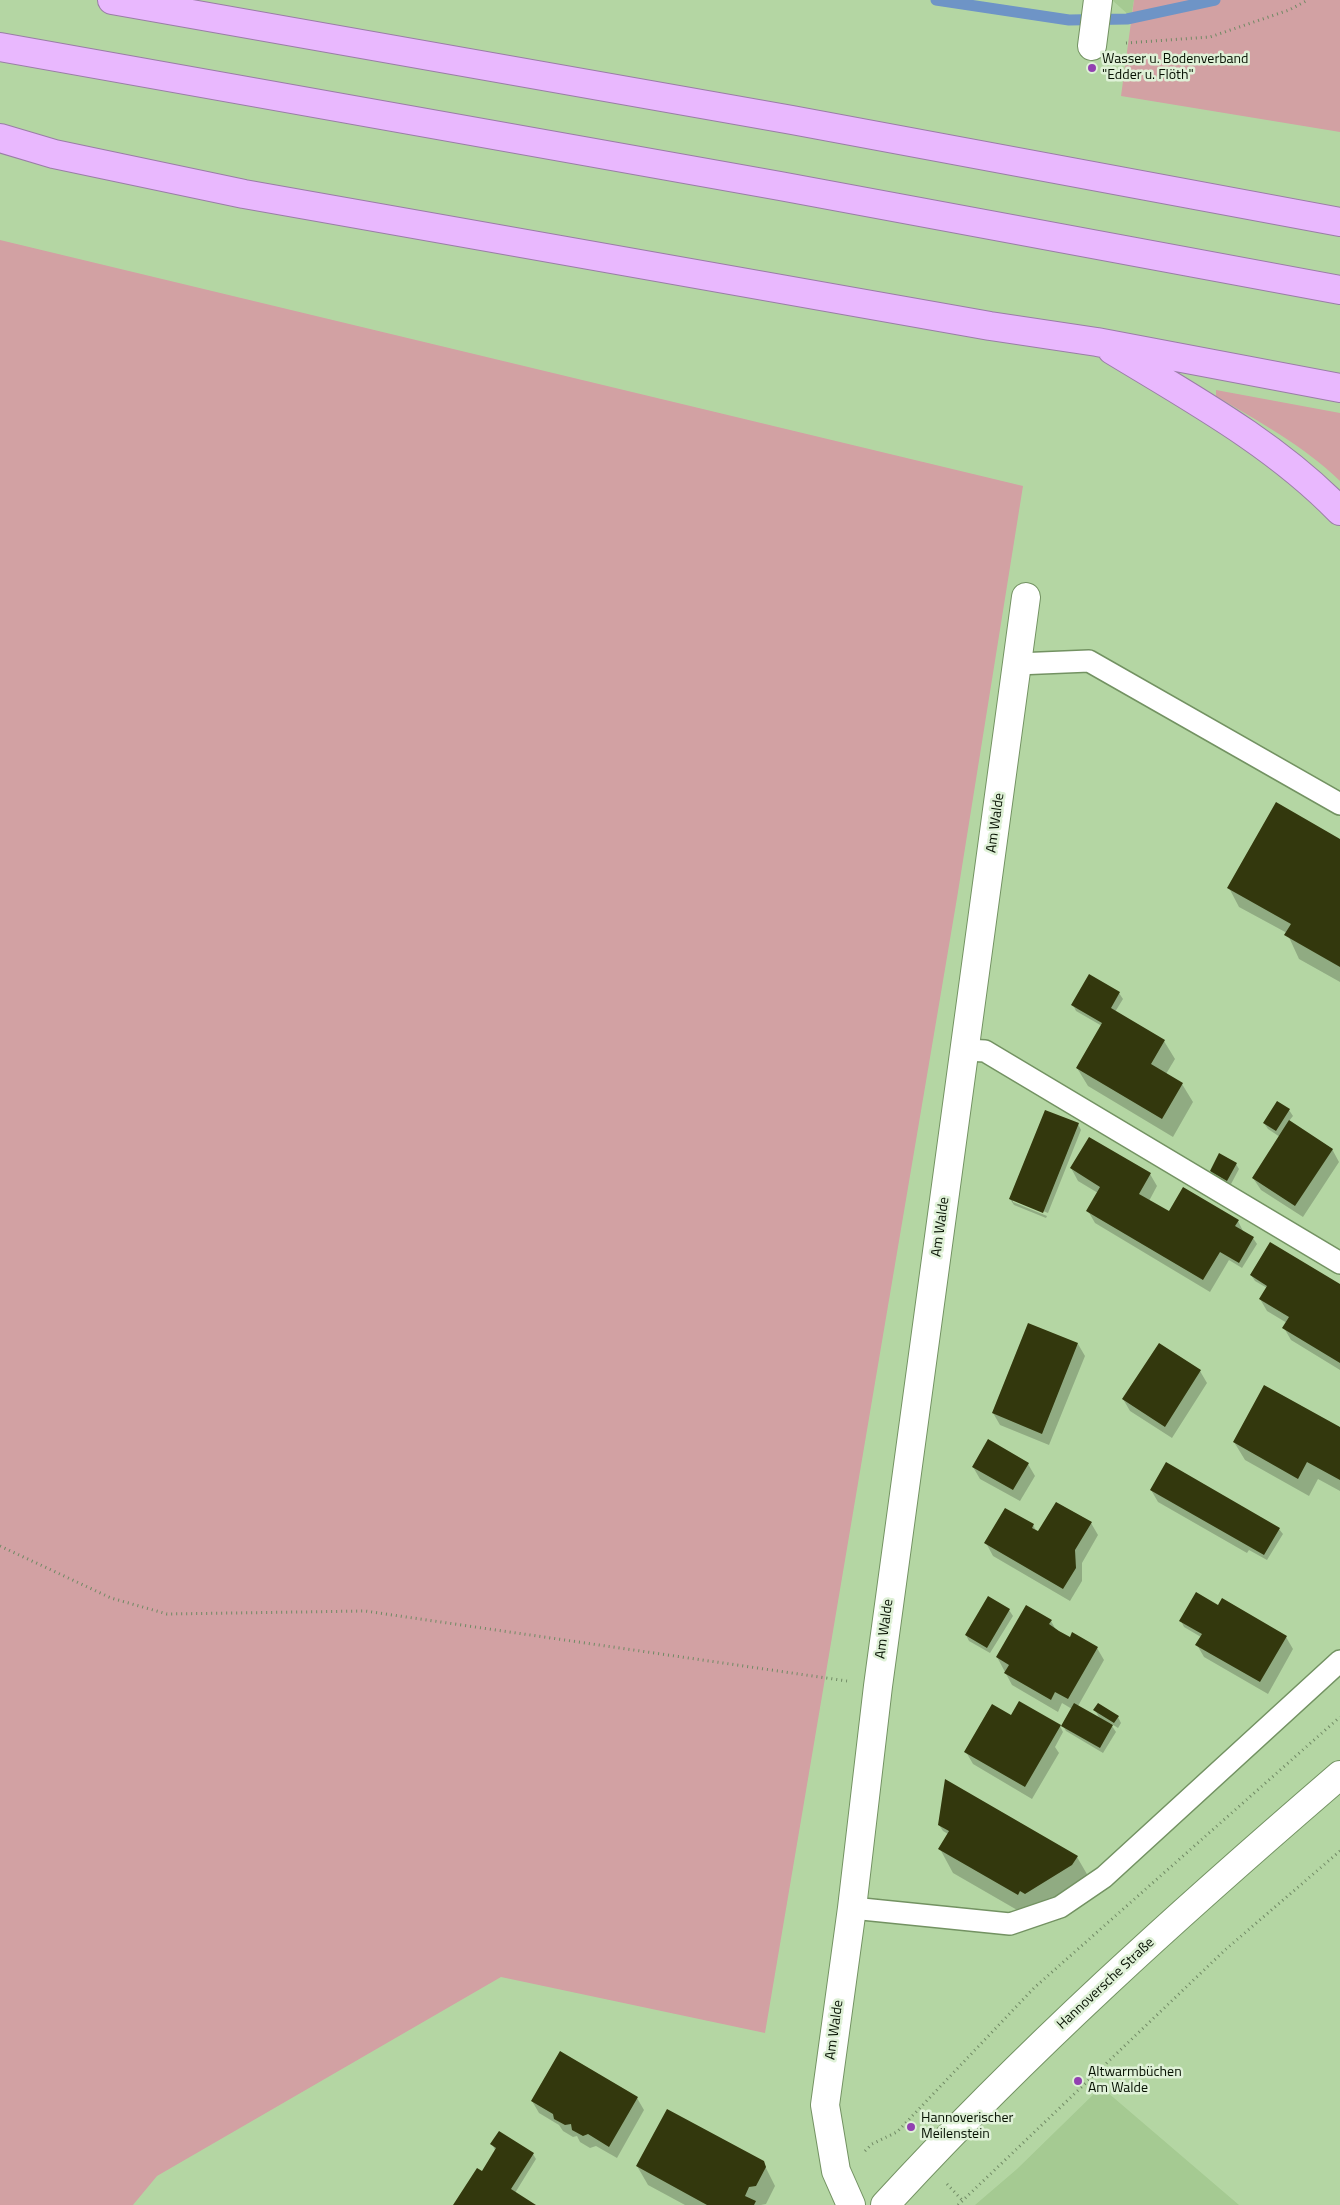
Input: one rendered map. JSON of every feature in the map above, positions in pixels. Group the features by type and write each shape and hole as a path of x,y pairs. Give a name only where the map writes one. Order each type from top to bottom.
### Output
{"highway":[{"path":"112,0 802,122 1340,222"},
{"path":"0,47 780,186 1340,290"},
{"path":"0,138 54,154 244,194 990,326 1097,342 1340,388"},
{"path":"1097,342 1252,437 1314,484 1340,511"}],"street":[{"path":"1093,42 1098,0"},
{"name":"Am Walde","path":"851,2205 836,2171 825,2106 852,1908 878,1686 966,1050 1026,597"},
{"name":"Hannoversche Straße","path":"885,2205 1001,2083 1125,1964 1340,1775"}],"lane":[{"path":"1017,664 1089,661 1340,804"},
{"path":"966,1050 985,1051 1340,1263"},
{"path":"852,1908 1010,1924 1060,1907 1104,1877 1340,1661"}],"path":[{"path":"1093,42 1210,36 1289,10 1308,0"},
{"path":"0,1546 111,1598 167,1614 365,1611 878,1686"},
{"path":"896,2132 1034,1988 1340,1717"},
{"path":"958,2205 1225,1950 1340,1851"}],"shaded area":[{"path":"1112,0 1134,0 1131,17"},
{"path":"1134,0 1340,0 1340,132 1121,96"},
{"path":"0,240 1023,486 957,898 765,2033 501,1977 157,2176 133,2205 0,2205"},
{"path":"1216,390 1340,413 1340,481 1296,445 1216,396"},
{"path":"1101,2087 1239,2205 975,2205 1017,2169"}],"building":[{"path":"1276,802 1340,839 1340,967 1284,935 1291,924 1227,888"},
{"path":"1089,974 1120,992 1111,1008 1165,1040 1151,1064 1183,1083 1162,1119 1076,1068 1102,1023 1071,1005"},
{"path":"1277,1101 1290,1109 1276,1131 1263,1123"},
{"path":"1045,1110 1079,1123 1043,1213 1009,1199"},
{"path":"1289,1120 1333,1149 1295,1206 1252,1178"},
{"path":"1089,1137 1151,1173 1139,1194 1169,1211 1183,1187 1239,1220 1235,1226 1254,1237 1239,1263 1220,1252 1203,1280 1086,1211 1100,1187 1070,1168"},
{"path":"1219,1153 1237,1163 1227,1181 1210,1171"},
{"path":"1270,1242 1340,1284 1340,1363 1282,1328 1289,1317 1259,1299 1267,1286 1250,1275"},
{"path":"1028,1323 1078,1343 1042,1434 992,1413"},
{"path":"1159,1343 1201,1370 1165,1427 1122,1399"},
{"path":"1264,1385 1340,1427 1340,1480 1307,1462 1298,1479 1233,1442"},
{"path":"988,1439 1029,1463 1013,1490 972,1467"},
{"path":"1166,1462 1280,1528 1264,1555 1150,1490"},
{"path":"1056,1502 1092,1522 1075,1550 1076,1568 1063,1589 984,1543 1005,1508 1034,1524 1032,1528 1038,1531"},
{"path":"1196,1592 1218,1605 1222,1598 1287,1636 1260,1682 1195,1645 1202,1634 1179,1621"},
{"path":"988,1596 1010,1609 987,1648 965,1635"},
{"path":"1026,1605 1052,1620 1049,1624 1059,1631 1070,1637 1072,1632 1098,1647 1068,1699 1055,1692 1051,1700 1004,1673 1009,1665 996,1657"},
{"path":"1019,1701 1061,1725 1025,1787 964,1752 992,1704 1011,1715"},
{"path":"1074,1703 1113,1725 1100,1748 1061,1726"},
{"path":"1098,1703 1119,1716 1114,1723 1093,1710"},
{"path":"945,1779 1078,1856 1072,1865 1025,1894 1020,1891 1018,1895 938,1849 949,1831 938,1825"},
{"path":"560,2051 638,2097 609,2147 588,2134 583,2136 572,2130 571,2124 565,2125 554,2119 553,2114 531,2101"},
{"path":"667,2109 764,2161 766,2167 756,2186 749,2187 745,2196 756,2201 754,2205 707,2205 636,2166"},
{"path":"499,2131 534,2153 511,2189 536,2205 453,2205 477,2168 482,2171 496,2148 490,2144"}],"waterway":[{"path":"936,0 1069,20 1127,19 1215,0"}],"place":[{"name":"Wasser u. Bodenverband \"Edder u. Flöth\"","path":"1092,68"},
{"name":"Altwarmbüchen Am Walde","path":"1078,2081"},
{"name":"Hannoverischer Meilenstein","path":"911,2127"}]}
